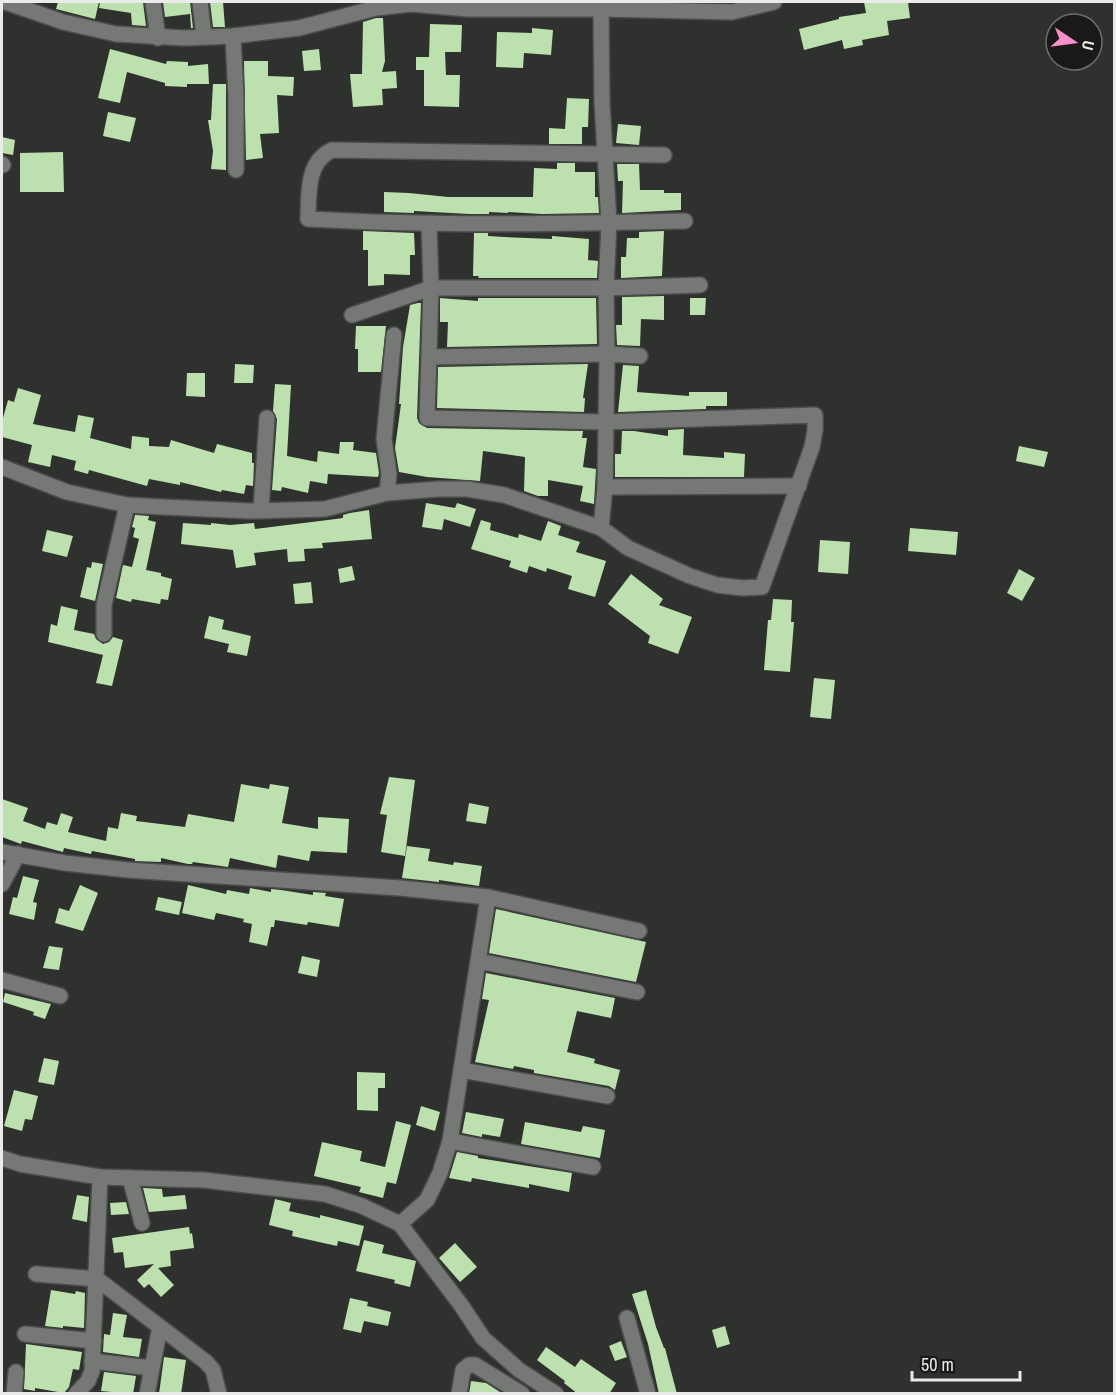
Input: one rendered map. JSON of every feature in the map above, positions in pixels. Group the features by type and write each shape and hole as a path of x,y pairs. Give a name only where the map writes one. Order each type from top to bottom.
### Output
{"street":[{"path":"5,2 63,22 116,34 158,38 233,36 299,28 376,8 411,3 468,9 564,6 732,12 774,2"},
{"path":"153,2 158,38"},
{"path":"200,2 204,37"},
{"path":"601,528 604,487 609,223 602,102 602,9"},
{"path":"233,36 236,170"},
{"path":"664,155 332,150 318,159 313,167 308,219 429,223 685,221"},
{"path":"2,467 67,492 127,505 261,510 325,509 387,493 467,489 504,495 601,528 628,548 690,576 717,585 743,588 762,587 812,447 815,430 814,415 604,422 427,418 431,288 429,223"},
{"path":"352,315 431,288 606,288 700,285"},
{"path":"387,493 389,474 384,439 394,335"},
{"path":"429,357 607,354 640,356"},
{"path":"261,510 267,417"},
{"path":"604,487 799,486"},
{"path":"104,634 104,605 127,505"},
{"path":"2,852 65,863 128,870 400,888 488,897 639,931"},
{"path":"2,884 18,854"},
{"path":"400,1224 427,1200 440,1173 450,1141 488,897"},
{"path":"478,961 637,992"},
{"path":"2,980 60,996"},
{"path":"461,1070 607,1096"},
{"path":"450,1141 593,1167"},
{"path":"2,1158 20,1164 100,1178 203,1180 325,1194 362,1206 400,1224 483,1338 519,1370 550,1392"},
{"path":"76,1394 79,1388 88,1381 92,1371 100,1178"},
{"path":"130,1178 142,1223"},
{"path":"36,1274 97,1279 206,1362 213,1370 219,1394"},
{"path":"627,1318 648,1394"},
{"path":"147,1394 160,1327"},
{"path":"24,1334 94,1341"},
{"path":"92,1361 151,1368"},
{"path":"459,1394 463,1370 469,1365 475,1365 522,1394"},
{"path":"14,1394 16,1372"}],"building":[{"path":"58,2 99,2 95,19 56,9"},
{"path":"100,2 143,2 146,26 132,25 131,13 99,8"},
{"path":"163,2 190,2 193,28 191,28 190,14 165,17"},
{"path":"210,2 223,2 225,27 213,27"},
{"path":"864,2 908,2 910,18 887,21 889,35 862,40 863,45 844,49 842,40 804,50 799,29 839,19 839,17 866,13"},
{"path":"383,18 385,61 382,72 396,71 397,88 382,89 383,105 353,107 350,74 362,74 363,22"},
{"path":"430,24 462,25 461,52 445,52 446,75 460,75 459,107 424,106 424,70 416,70 416,57 429,57"},
{"path":"532,28 553,30 551,55 524,53 523,68 496,67 497,32 532,33"},
{"path":"110,49 166,64 167,61 188,62 188,66 208,64 209,84 187,84 187,87 165,86 165,83 127,72 120,103 98,98"},
{"path":"319,49 321,70 304,71 302,51"},
{"path":"244,61 268,61 268,76 294,77 293,96 277,95 279,133 260,134 263,158 246,160"},
{"path":"213,84 226,84 226,170 211,169 213,151 208,120 211,120"},
{"path":"567,98 589,99 588,127 582,127 582,144 549,144 549,128 565,129"},
{"path":"108,112 136,118 130,142 103,136"},
{"path":"618,124 641,126 639,145 616,143"},
{"path":"2,137 15,140 13,155 2,153"},
{"path":"63,152 64,192 20,192 20,153"},
{"path":"557,163 575,163 575,172 595,172 595,197 598,197 599,213 384,212 384,192 448,197 533,197 534,168 557,169"},
{"path":"617,164 639,164 640,190 681,193 681,210 622,213 623,181 618,181"},
{"path":"363,231 414,233 415,255 410,255 410,275 384,274 384,285 368,286 368,250 363,250"},
{"path":"664,231 662,276 621,278 621,257 626,257 627,238 639,238 639,232"},
{"path":"474,233 488,233 488,236 504,237 552,239 552,236 589,239 588,260 598,261 597,278 478,278 479,276 473,276"},
{"path":"664,296 664,320 641,319 640,346 617,345 616,325 622,325 622,297"},
{"path":"440,298 478,301 478,298 596,298 597,344 447,347 448,322 440,322"},
{"path":"690,298 706,298 705,315 690,315"},
{"path":"421,303 417,418 419,423 427,428 583,431 582,438 587,438 583,467 596,469 594,504 580,501 583,486 548,480 548,496 538,496 524,491 525,457 483,451 480,481 427,477 399,472 395,448 401,404 399,404 403,347 410,305"},
{"path":"356,326 386,326 381,372 358,372 358,349 355,349"},
{"path":"235,364 254,365 253,383 234,383"},
{"path":"588,364 583,398 585,398 584,412 437,408 438,367"},
{"path":"623,365 639,366 637,392 689,396 689,392 727,392 727,406 706,406 706,409 618,412"},
{"path":"187,373 205,373 205,397 186,396"},
{"path":"275,384 291,385 287,456 317,462 318,451 339,454 340,442 354,442 353,450 376,453 378,477 328,474 327,484 310,481 308,493 282,487 281,491 272,490 277,419 273,411"},
{"path":"18,388 41,395 33,424 75,432 78,415 94,418 90,438 131,449 132,436 149,438 149,446 169,447 171,440 214,453 217,444 252,453 253,486 246,485 244,494 222,490 221,492 180,482 180,485 149,479 147,486 89,470 88,474 74,470 76,461 52,455 50,467 28,462 32,445 2,437 2,418 8,400 14,402"},
{"path":"684,429 683,455 724,458 724,452 745,454 744,477 615,477 615,454 621,454 622,431 668,436 668,430"},
{"path":"1019,446 1048,452 1044,467 1016,461"},
{"path":"426,503 455,508 457,503 476,509 470,527 444,519 442,530 422,527"},
{"path":"369,510 372,539 322,543 323,548 304,549 305,561 288,562 287,549 254,553 256,565 236,568 233,550 181,544 183,523 230,525 254,523 255,529 343,518 343,515"},
{"path":"135,515 149,516 148,520 156,522 146,570 161,573 161,576 172,579 168,600 161,599 160,604 132,599 131,602 116,598 123,565 132,567 139,539 133,537 135,528 132,527"},
{"path":"481,520 491,523 490,530 518,538 519,534 541,541 548,521 561,526 558,535 580,542 576,552 606,561 595,597 568,589 572,576 547,568 546,572 529,566 527,573 509,567 511,561 471,549"},
{"path":"910,528 958,532 956,555 908,551"},
{"path":"47,530 73,536 67,557 42,551"},
{"path":"820,540 850,542 848,574 818,572"},
{"path":"92,562 103,564 95,601 80,597 87,567 91,568"},
{"path":"352,566 355,580 340,583 338,569"},
{"path":"1019,569 1035,578 1022,601 1007,593"},
{"path":"631,574 663,599 659,605 692,617 678,654 648,643 650,636 608,604"},
{"path":"311,582 313,603 295,604 293,584"},
{"path":"773,599 792,600 791,622 794,622 790,672 764,670 768,620 771,620"},
{"path":"61,606 78,610 74,630 94,634 96,639 103,644 109,642 113,637 123,640 112,686 96,683 103,655 48,642 51,624 57,626"},
{"path":"209,616 224,620 222,629 251,636 247,656 227,652 229,644 204,638"},
{"path":"814,678 835,680 831,719 810,717"},
{"path":"389,777 415,780 405,856 381,852 387,815 380,814"},
{"path":"241,784 269,789 270,784 289,787 282,823 318,829 318,817 349,819 347,853 311,851 309,861 278,855 276,868 230,858 228,867 193,862 188,864 161,858 161,862 135,861 135,859 92,851 91,854 64,848 63,852 22,841 21,844 2,837 2,799 28,808 23,821 45,829 47,822 57,825 61,813 73,817 68,832 106,841 108,827 118,829 121,813 137,816 136,821 185,827 188,814 234,822"},
{"path":"469,803 489,807 486,824 466,821"},
{"path":"407,846 430,849 428,861 482,866 479,886 439,880 439,882 402,878"},
{"path":"23,876 39,880 33,902 37,903 34,920 9,914 13,897 17,898"},
{"path":"80,885 98,893 83,931 55,923 59,908 69,911"},
{"path":"188,885 226,894 227,890 249,894 250,888 313,895 313,892 326,893 325,896 344,899 339,927 275,920 267,946 249,942 252,924 243,922 244,919 216,913 214,920 182,913"},
{"path":"158,897 182,902 179,915 155,910"},
{"path":"496,909 646,942 636,982 489,953"},
{"path":"49,946 63,948 59,970 43,968"},
{"path":"302,956 320,960 317,977 298,973"},
{"path":"486,973 615,998 611,1018 577,1011 567,1052 595,1059 594,1063 620,1070 615,1090 609,1086 534,1073 534,1070 514,1066 513,1069 475,1062 489,1000 482,999"},
{"path":"5,993 51,1004 45,1019 33,1015 34,1012 3,1002"},
{"path":"44,1058 59,1061 54,1085 38,1082"},
{"path":"357,1072 385,1073 385,1088 378,1088 378,1111 357,1110"},
{"path":"14,1090 38,1096 32,1120 25,1119 22,1131 4,1126"},
{"path":"421,1106 440,1112 435,1131 416,1125"},
{"path":"466,1112 504,1119 500,1137 482,1134 482,1137 462,1133"},
{"path":"396,1121 411,1125 396,1184 387,1182 383,1198 359,1192 361,1187 314,1176 322,1142 362,1151 360,1161 385,1167"},
{"path":"525,1122 581,1132 583,1126 605,1130 600,1158 521,1144"},
{"path":"457,1152 478,1156 478,1158 572,1173 569,1192 529,1184 529,1188 472,1178 471,1182 449,1178"},
{"path":"143,1188 162,1189 163,1197 185,1195 187,1209 149,1212"},
{"path":"77,1195 89,1197 87,1222 72,1219"},
{"path":"275,1199 291,1203 289,1211 320,1218 320,1215 364,1226 359,1246 338,1241 337,1246 292,1236 293,1231 269,1225"},
{"path":"126,1202 129,1214 111,1215 110,1203"},
{"path":"189,1227 194,1248 170,1251 171,1266 158,1268 174,1285 161,1297 149,1284 144,1288 137,1280 154,1264 125,1268 123,1252 114,1253 112,1238"},
{"path":"364,1240 384,1245 382,1253 416,1261 410,1287 394,1283 395,1280 356,1271"},
{"path":"455,1243 477,1267 460,1282 439,1258"},
{"path":"51,1290 75,1294 76,1291 85,1293 84,1328 45,1326"},
{"path":"646,1290 677,1394 659,1394 648,1344 632,1294"},
{"path":"350,1298 368,1302 367,1306 391,1312 388,1326 364,1321 361,1333 343,1329"},
{"path":"113,1313 127,1315 123,1337 142,1339 139,1357 103,1352 104,1334 110,1335"},
{"path":"725,1326 730,1344 717,1348 712,1330"},
{"path":"621,1341 627,1357 615,1361 609,1346"},
{"path":"26,1344 82,1352 79,1370 73,1369 69,1387 64,1393 35,1388 35,1391 24,1389"},
{"path":"546,1347 575,1367 581,1359 616,1383 609,1394 578,1394 537,1360"},
{"path":"164,1357 186,1360 181,1394 159,1394"},
{"path":"104,1372 136,1376 133,1394 101,1391"},
{"path":"471,1381 486,1383 503,1394 469,1394"}]}
